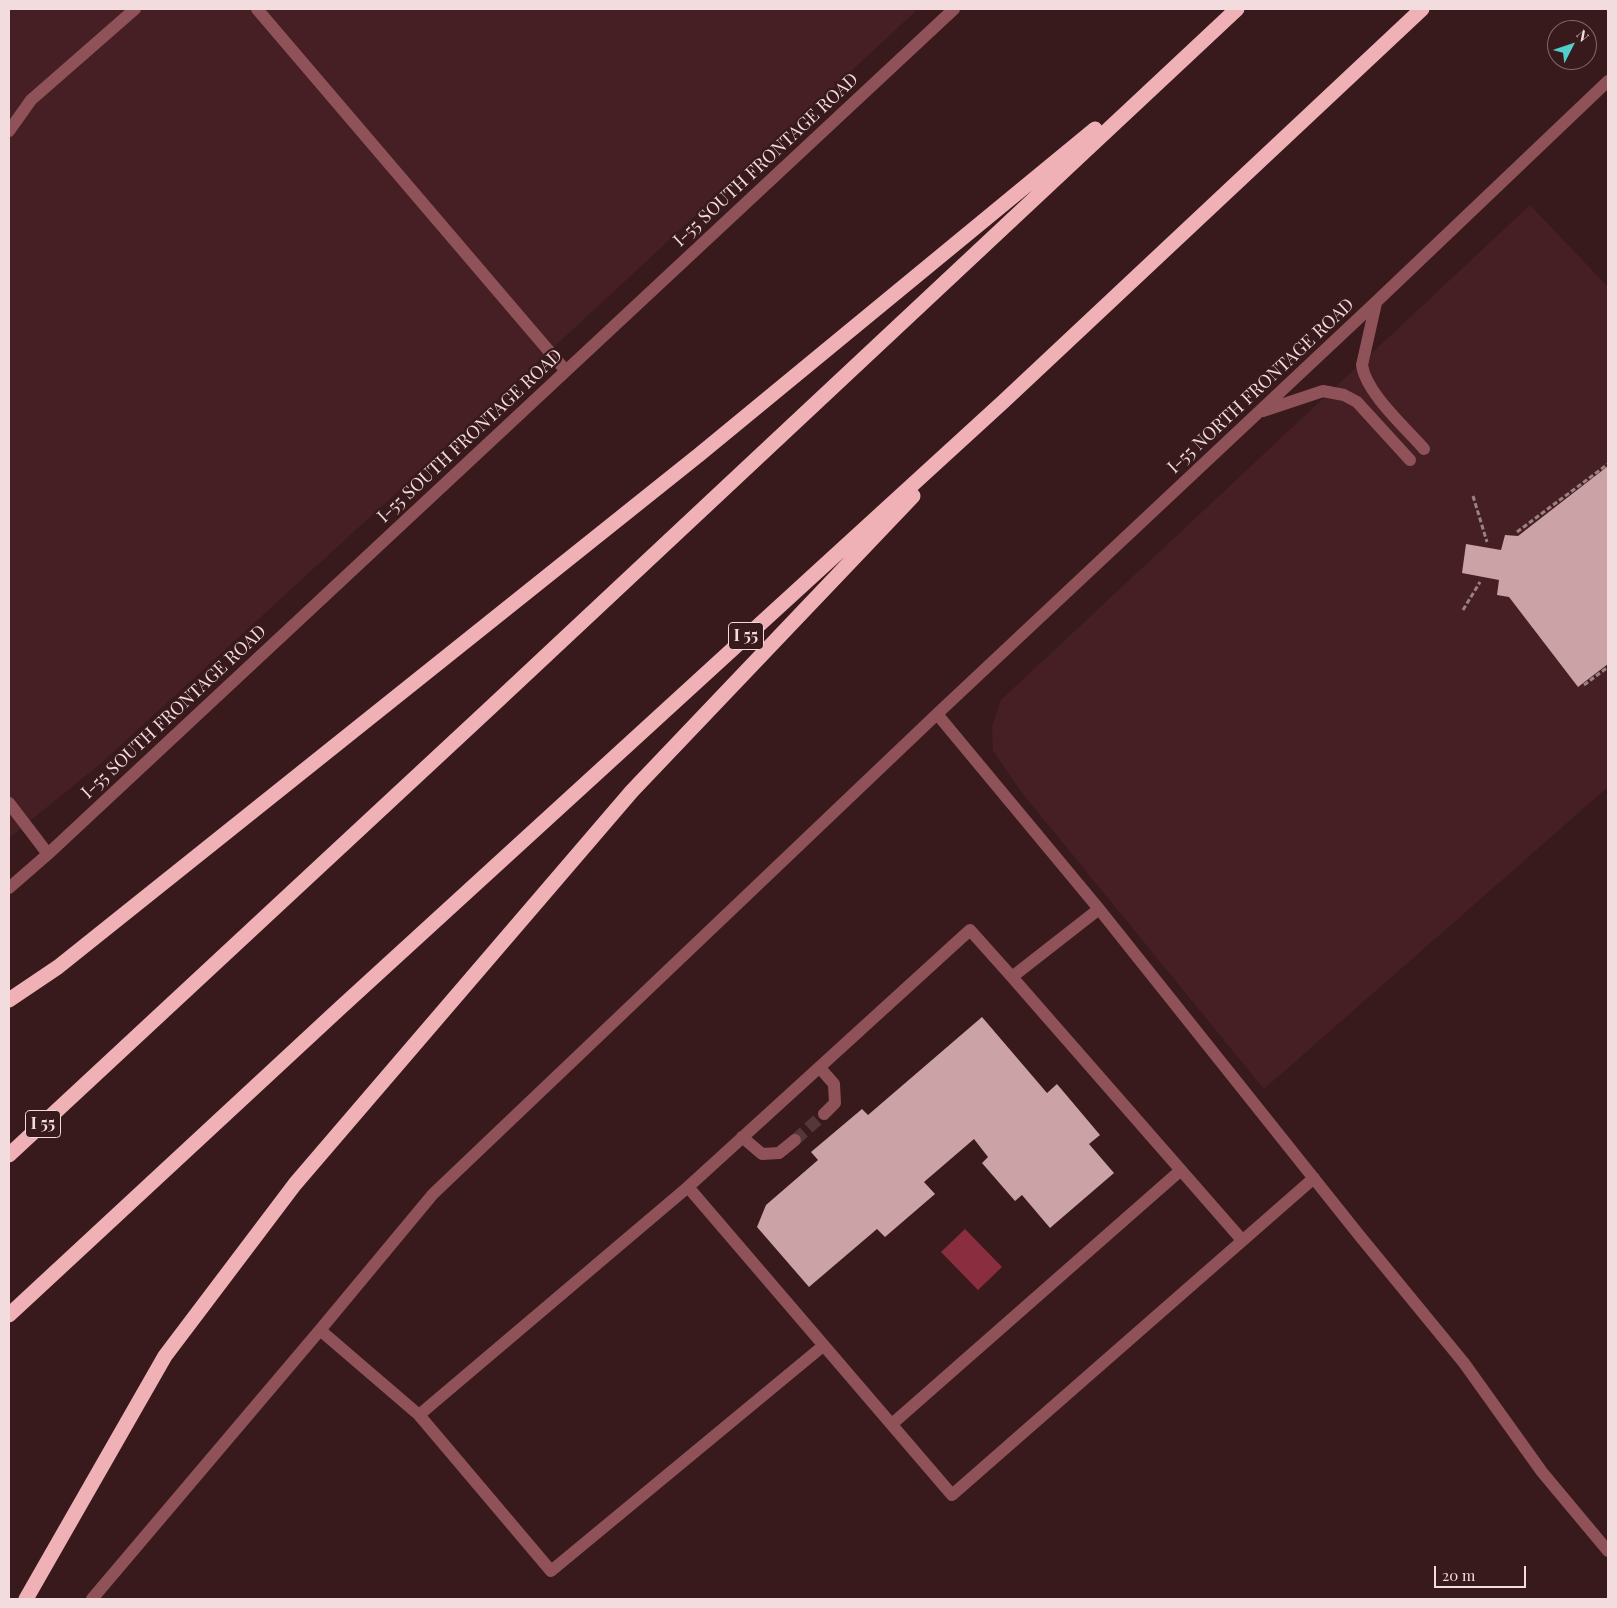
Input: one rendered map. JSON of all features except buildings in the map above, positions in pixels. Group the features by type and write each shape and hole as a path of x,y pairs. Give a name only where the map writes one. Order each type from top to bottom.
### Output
{"highway":[{"name":"I 55","path":"9,1155 490,708 1236,9"},
{"name":"I 55","path":"9,1315 332,1015 1004,401 1422,9"},
{"path":"9,1000 58,967 700,454 1208,35"},
{"path":"26,1599 165,1356 295,1184 632,791 1004,401"}],"street":[{"path":"9,131 31,100 134,9"},
{"path":"257,9 566,371"},
{"name":"I-55 SOUTH FRONTAGE ROAD","path":"9,888 48,854 954,9"},
{"name":"I-55 NORTH FRONTAGE ROAD","path":"92,1599 433,1194 937,714 1376,302 1608,81"},
{"path":"1376,302 1362,365 1363,373 1367,383 1376,395 1424,449"},
{"path":"1259,412 1323,391 1344,395 1357,402 1410,460"},
{"path":"937,714 1099,909 1464,1363 1542,1472 1608,1551"},
{"path":"9,802 48,854"},
{"path":"1012,977 1099,909"},
{"path":"419,1415 688,1187 970,930 1242,1240"},
{"path":"820,1068 834,1084 835,1103 824,1114"},
{"path":"742,1137 762,1154 779,1153 795,1140"},
{"path":"892,1424 1181,1170"},
{"path":"688,1187 952,1495 1314,1178"},
{"path":"320,1330 419,1415 551,1571 823,1346"}],"path":[{"path":"1517,532 1608,464"},
{"path":"1473,496 1487,542"},
{"path":"1463,610 1480,582"},
{"path":"1584,685 1608,667"}],"shaded area":[{"path":"9,9 918,9 429,463 99,765 9,838"},
{"path":"1530,205 1608,287 1608,787 1264,1089 1023,794 993,751 992,727 1001,700"},
{"path":"965,1229 1002,1267 978,1290 941,1252"}],"tunnel":[{"path":"795,1140 824,1114"}]}
